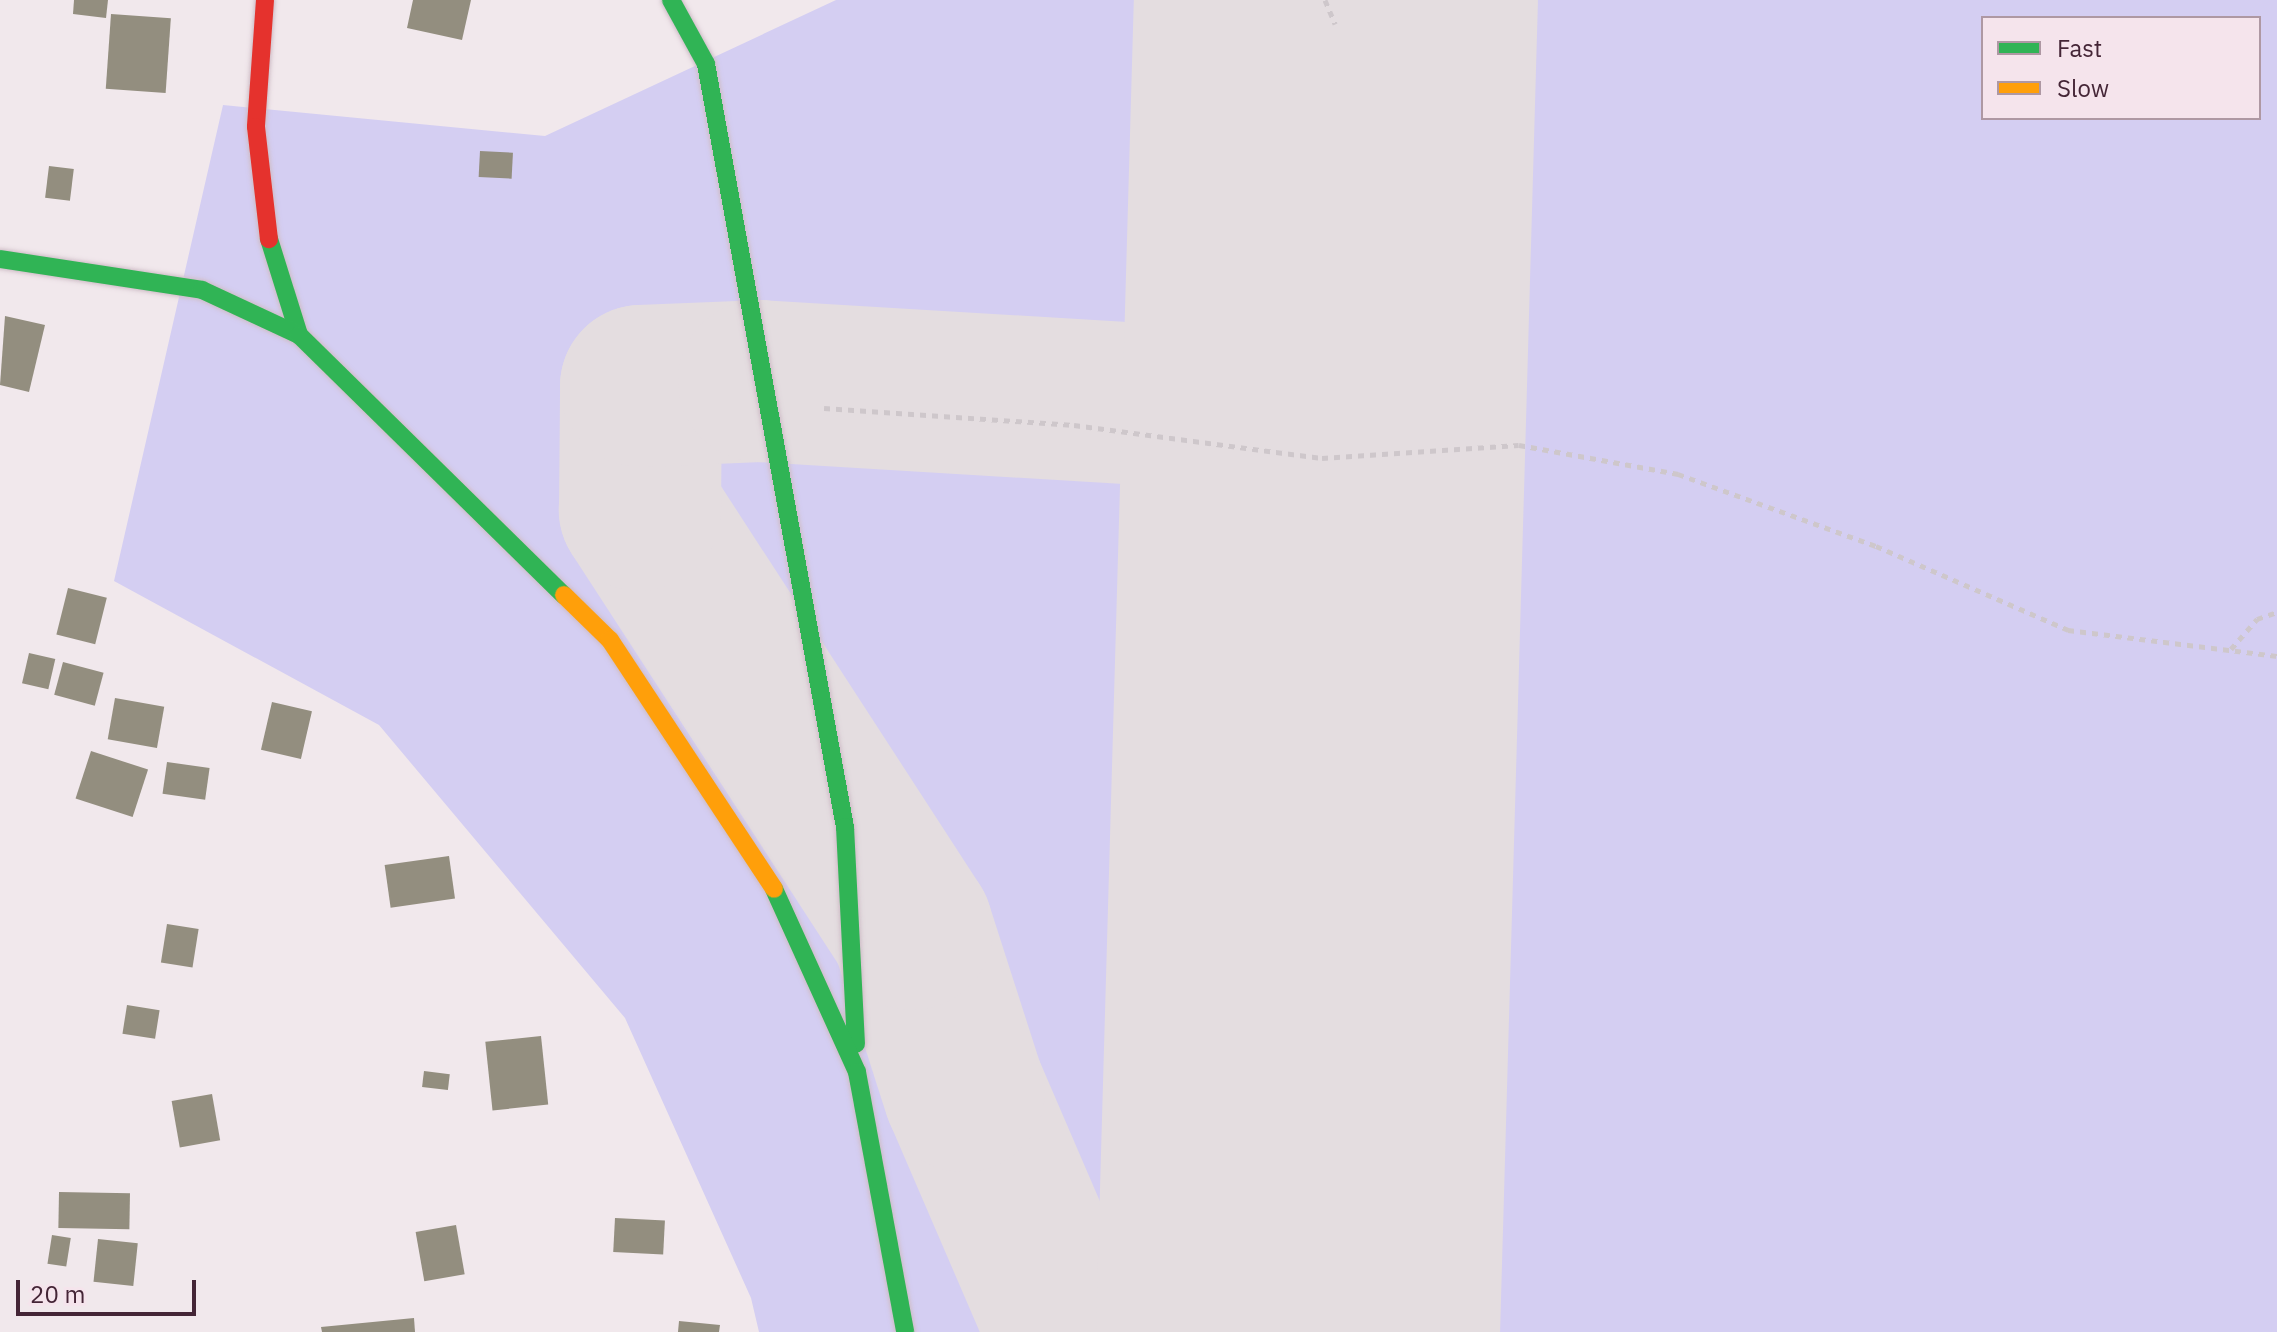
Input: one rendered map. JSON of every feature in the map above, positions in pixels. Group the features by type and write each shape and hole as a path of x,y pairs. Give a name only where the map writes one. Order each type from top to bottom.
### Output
{"main road":[{"path":"265,0 256,127 273,269 299,335"},
{"path":"671,0 706,64 762,402 845,827 857,1072 905,1332"},
{"path":"0,259 202,290 299,335 610,640 781,899 857,1072"}],"path":[{"path":"1325,0 1335,24"},
{"path":"762,402 1074,425 1322,458 1519,445 1678,474 1876,546 2068,630 2277,656"},
{"path":"2230,650 2257,619 2277,612"}],"shaded area":[{"path":"836,0 2277,0 2277,1332 759,1332 751,1298 625,1018 379,725 114,581 223,105 545,136"}],"building":[{"path":"74,0 108,0 106,18 73,14"},
{"path":"413,0 471,0 462,40 407,28"},
{"path":"111,14 171,18 166,93 106,89"},
{"path":"480,151 513,153 512,179 479,177"},
{"path":"49,166 74,169 70,201 45,198"},
{"path":"5,316 45,325 29,392 0,385"},
{"path":"68,588 107,598 95,644 56,635"},
{"path":"29,653 55,659 48,689 22,683"},
{"path":"63,662 104,673 95,706 54,695"},
{"path":"115,698 164,707 157,748 108,739"},
{"path":"272,702 312,711 301,759 261,750"},
{"path":"91,751 148,770 133,817 76,799"},
{"path":"167,762 210,768 205,800 163,794"},
{"path":"449,856 455,899 391,908 385,865"},
{"path":"167,924 199,929 193,968 161,963"},
{"path":"127,1005 160,1010 155,1039 122,1034"},
{"path":"541,1036 548,1105 493,1110 485,1042"},
{"path":"424,1071 450,1074 448,1090 422,1087"},
{"path":"212,1094 220,1140 180,1147 172,1101"},
{"path":"59,1192 130,1193 129,1229 58,1228"},
{"path":"615,1218 665,1221 663,1255 613,1252"},
{"path":"456,1225 465,1274 424,1281 416,1232"},
{"path":"52,1235 71,1238 66,1267 47,1264"},
{"path":"98,1239 138,1243 133,1286 94,1282"},
{"path":"414,1318 415,1332 322,1332 321,1327"},
{"path":"679,1321 720,1325 719,1332 678,1332"}],"taxiway":[{"path":"1068,1332 964,1091 912,929 640,510 641,386 759,381 1324,415"}],"runway":[{"path":"1298,1332 1336,0"}],"traffic: fast":[{"path":"671,0 706,64 845,827 856,1044"},
{"path":"269,239 299,335"},
{"path":"0,259 202,290 299,335 564,595"},
{"path":"774,889 857,1072 905,1332"}],"traffic: slow":[{"path":"564,595 610,640 774,889"}],"traffic: jam":[{"path":"265,0 256,127 269,239"}]}
